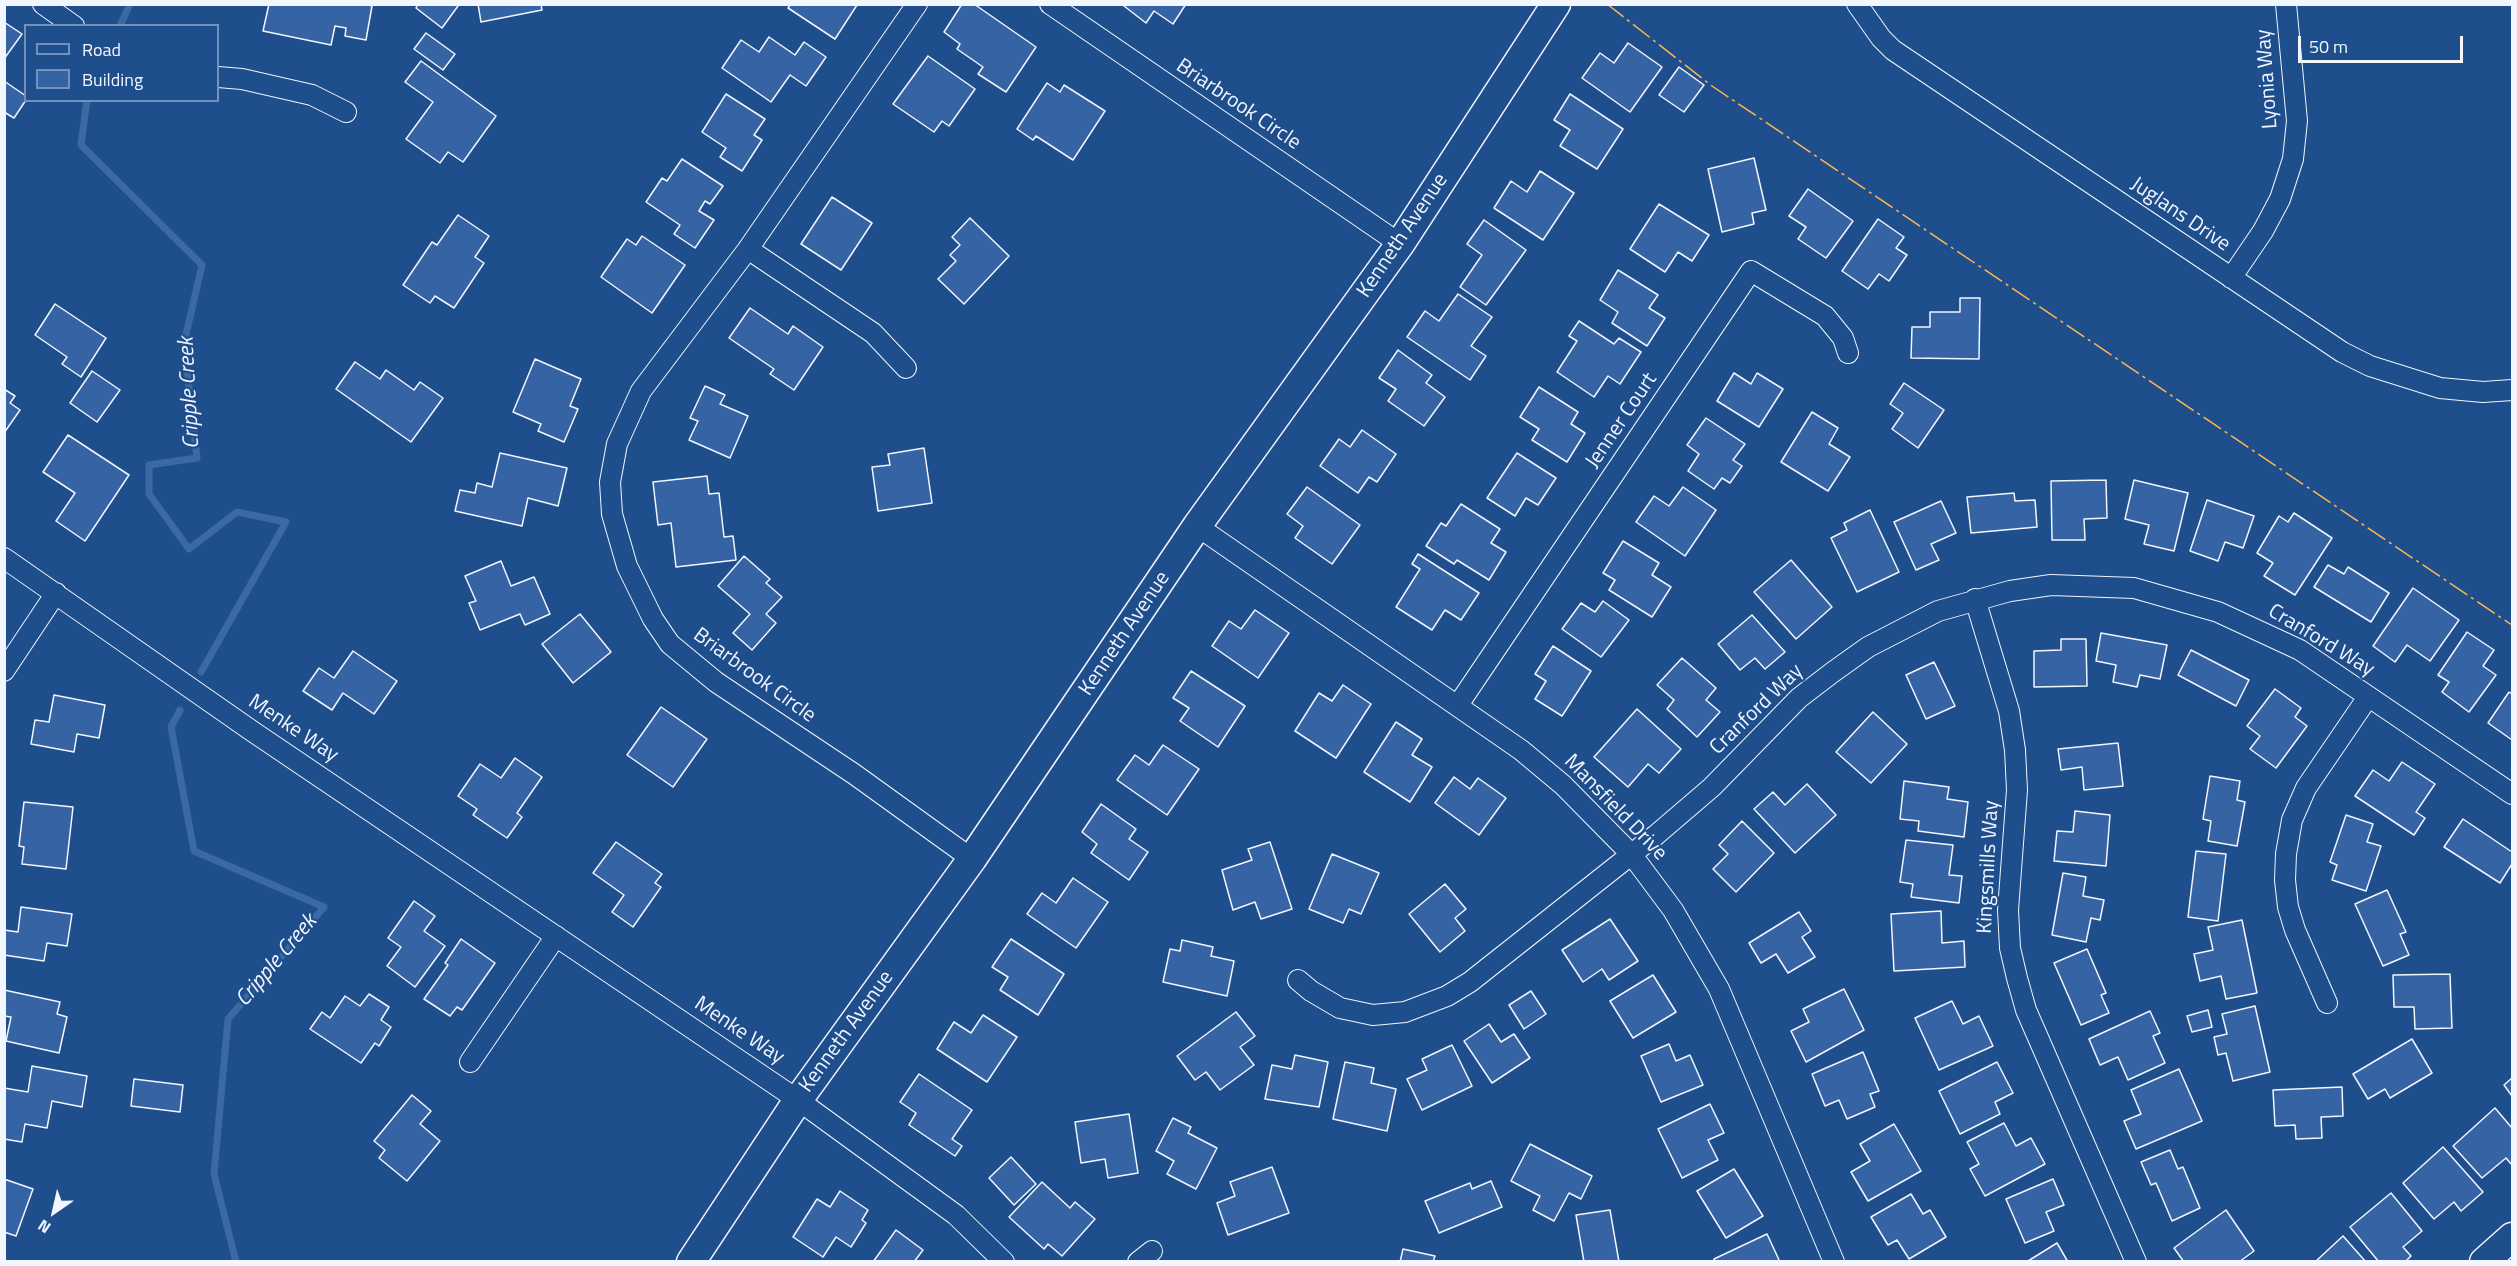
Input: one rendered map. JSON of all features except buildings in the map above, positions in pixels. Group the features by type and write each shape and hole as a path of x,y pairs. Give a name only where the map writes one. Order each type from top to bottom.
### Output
{"main road":[{"name":"Kenneth Avenue","path":"691,1262 798,1100 972,859 1197,526 1400,244 1556,4"},
{"path":"2484,1262 2512,1237"}],"street":[{"path":"43,4 71,24"},
{"name":"Briarbrook Circle","path":"917,4 748,249 641,391 617,444 610,482 612,514 623,555 641,598 670,644 716,682 854,774 972,859"},
{"name":"Briarbrook Circle","path":"1050,4 1400,244"},
{"name":"Juglans Drive","path":"1857,4 1881,38 1893,50 2342,352 2370,366 2440,388 2483,392 2512,390"},
{"name":"Lyonia Way","path":"2231,278 2264,231 2280,199 2293,159 2297,121 2286,4"},
{"path":"219,77 242,79 312,95 346,112"},
{"path":"748,249 873,333 906,368"},
{"name":"Jenner Court","path":"1458,705 1751,272 1825,316 1843,338 1848,353"},
{"name":"Mansfield Drive","path":"1197,526 1521,750 1563,785 1632,855 1673,910 1719,989 1834,1262"},
{"name":"Menke Way","path":"4,558 798,1100 956,1215 1004,1262"},
{"name":"Cranford Way","path":"1298,980 1325,1001 1356,1013 1390,1015 1434,1003 1470,982 1632,855 1712,787 1799,698 1833,672 1903,627 1938,611 1975,599 2051,585 2134,588 2180,599 2248,624 2300,650 2512,794"},
{"path":"4,671 56,594"},
{"name":"Kingsmills Way","path":"1975,599 2009,711 2015,750 2017,790 2008,910 2010,948 2017,978 2026,1010 2136,1262"},
{"path":"2327,1003 2288,907 2285,880 2286,854 2292,820 2306,788 2368,697"},
{"path":"470,1062 556,936"}],"waterway":[{"name":"Cripple Creek","path":"121,24 130,4"},
{"name":"Cripple Creek","path":"87,102 81,145 202,265 184,343 197,458 149,465 149,494 189,549 237,512 286,522 201,672"},
{"name":"Cripple Creek","path":"180,710 171,727 194,851 324,907 228,1019 214,1174 236,1262"}],"power":[{"path":"1607,4 1712,86 2512,625"}]}
